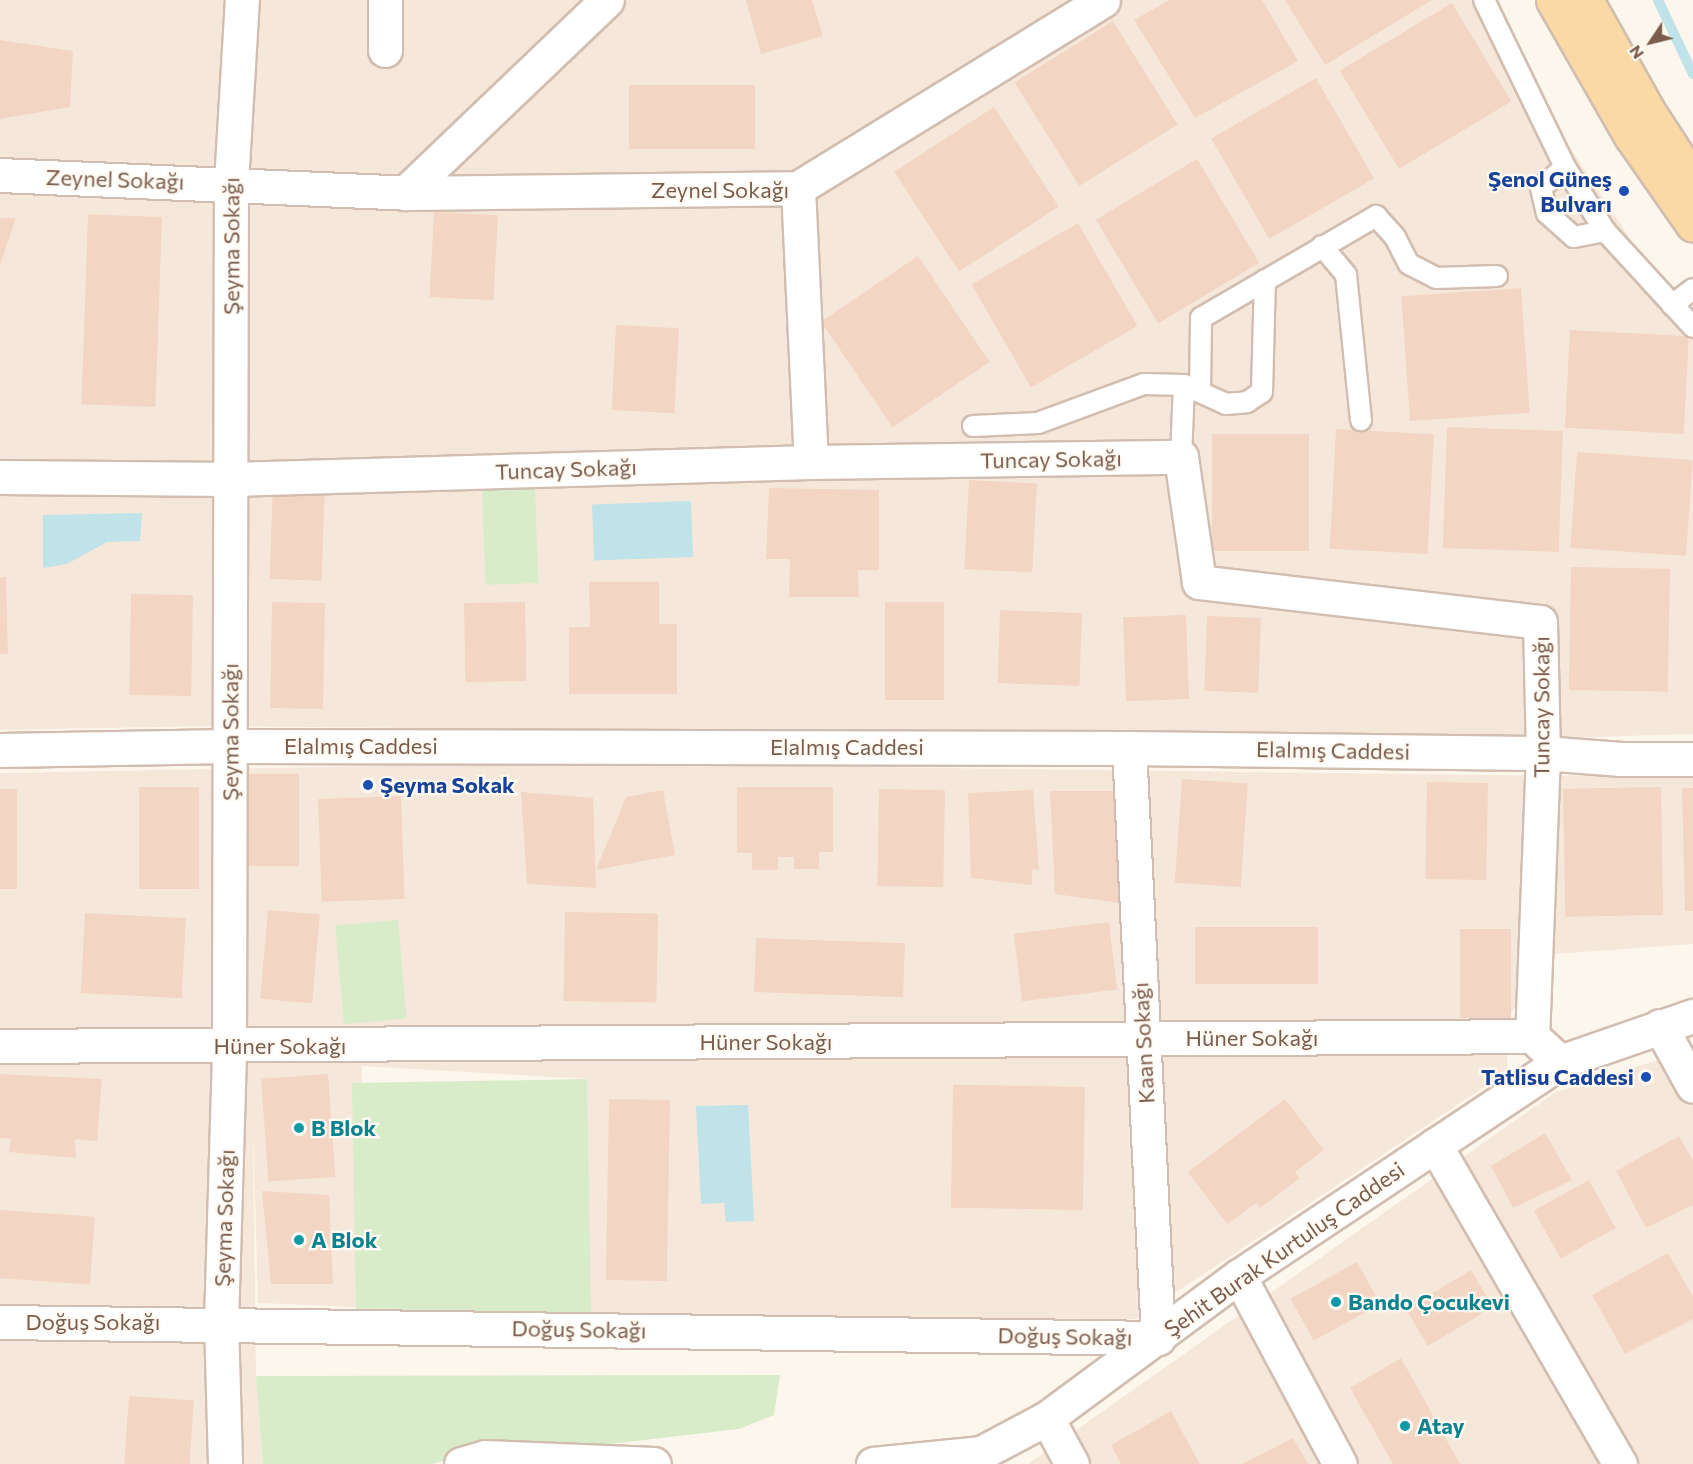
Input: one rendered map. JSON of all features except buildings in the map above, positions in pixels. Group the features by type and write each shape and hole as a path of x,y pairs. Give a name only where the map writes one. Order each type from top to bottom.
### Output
{"main road":[{"path":"1553,0 1631,136 1693,225"},
{"path":"1586,0 1648,111 1693,180"}],"street":[{"name":"Şeyma Sokağı","path":"225,1464 221,1323 229,1046 231,183 242,0"},
{"path":"385,0 386,50"},
{"path":"405,193 607,0"},
{"path":"798,188 1103,0"},
{"name":"Zeynel Sokağı","path":"0,175 231,183 405,193 798,188 811,462"},
{"name":"Tuncay Sokağı","path":"0,477 232,479 811,462 1181,457 1199,582 1540,622 1543,753 1532,1036"},
{"name":"Elalmış Caddesi","path":"0,750 230,746 1129,748 1543,753 1621,759 1693,759"},
{"name":"Kaan Sokağı","path":"1129,748 1158,1338"},
{"name":"Şehit Burak Kurtuluş Caddesi","path":"873,1464 981,1453 1047,1418 1239,1276 1560,1062 1693,1016"},
{"path":"1660,1026 1693,1086"},
{"path":"1532,1036 1560,1062"},
{"name":"Hüner Sokağı","path":"0,1046 1532,1036"},
{"path":"1435,1145 1620,1464"},
{"path":"1239,1276 1340,1464"},
{"name":"Doğuş Sokağı","path":"0,1322 221,1323 1158,1338"},
{"path":"1047,1418 1072,1464"},
{"path":"461,1464 485,1457 654,1464"}],"lane":[{"path":"1484,0 1565,167 1605,231 1693,327"},
{"path":"1565,167 1542,188 1546,213 1574,237 1605,231"},
{"path":"1181,457 1201,318 1322,246 1376,216 1395,237 1409,264 1436,278 1497,276"},
{"path":"1322,246 1346,275 1361,420"},
{"path":"973,426 1038,423 1144,384 1192,388 1232,404 1247,402 1262,392 1265,280"},
{"path":"1672,305 1693,289"}],"shaded area":[{"path":"0,0 1497,0 1532,90 1693,334 1693,734 1559,738 210,726 0,730"},
{"path":"547,763 1561,776 1693,771 1693,944 1555,954 1504,1022 1508,1071 1136,1319 585,1316 587,1079 362,1066 358,1307 258,1303 253,1128 256,1376 263,1464 0,1464 0,773"},
{"path":"1693,1049 1693,1464 1028,1464 1554,1093"}],"green space":[{"path":"535,486 538,583 485,585 482,488"},
{"path":"398,920 407,1019 344,1024 335,925"},
{"path":"587,1079 591,1316 356,1320 352,1083"},
{"path":"780,1375 774,1415 739,1429 592,1446 464,1454 433,1464 263,1464 256,1376"}],"water":[{"path":"691,501 693,557 594,560 592,504"},
{"path":"142,513 140,541 107,542 67,564 43,568 43,515"},
{"path":"748,1105 754,1221 726,1222 724,1203 701,1204 696,1106"}],"waterway":[{"path":"1658,0 1693,74"}],"place":[{"name":"Şenol Güneş Bulvarı","path":"1624,191"},
{"name":"Şeyma Sokak","path":"368,785"},
{"name":"Tatlisu Caddesi","path":"1646,1077"},
{"name":"B Blok","path":"299,1128"},
{"name":"A Blok","path":"299,1240"},
{"name":"Bando Çocukevi","path":"1336,1302"},
{"name":"Atay","path":"1405,1426"}]}
